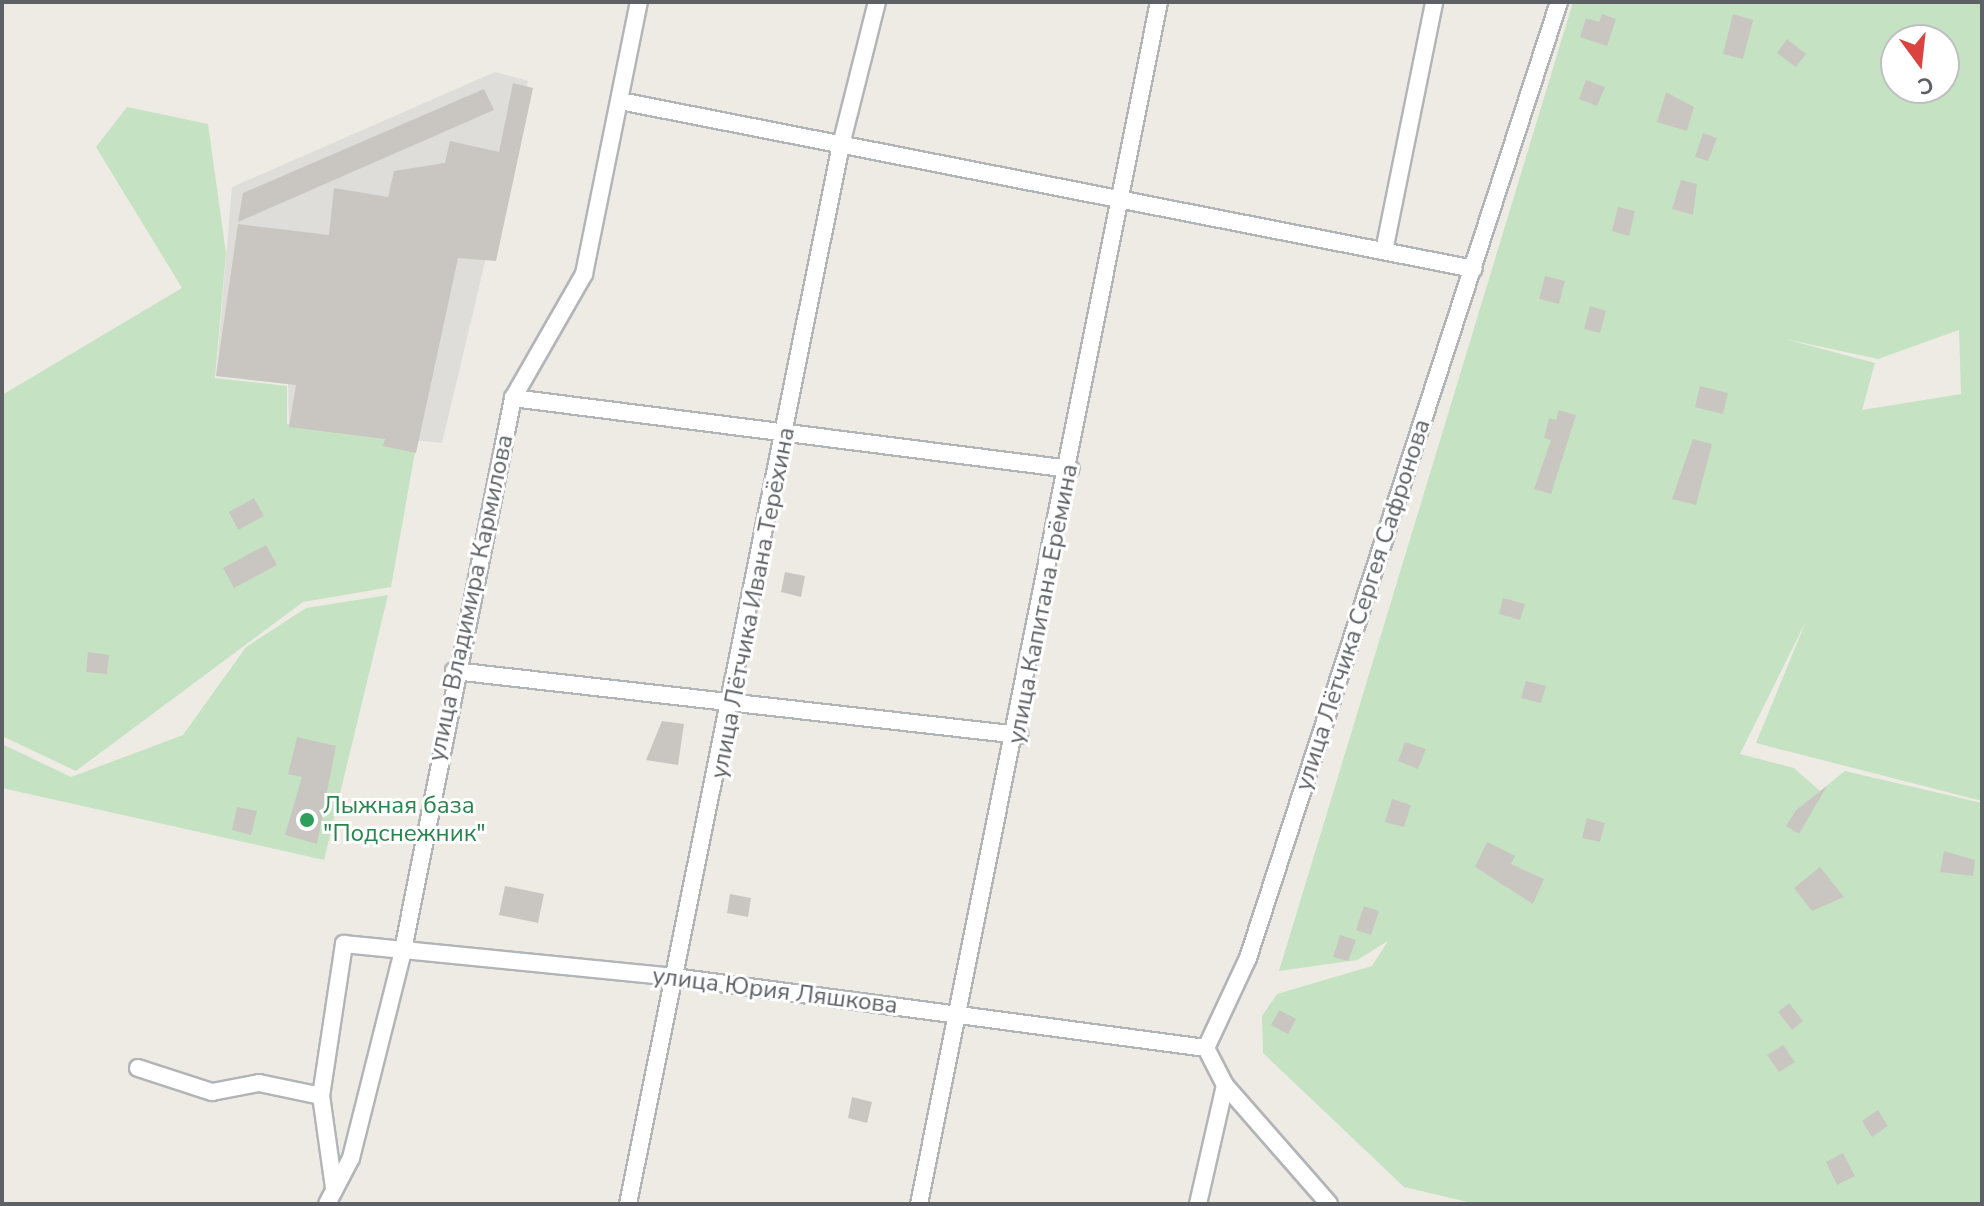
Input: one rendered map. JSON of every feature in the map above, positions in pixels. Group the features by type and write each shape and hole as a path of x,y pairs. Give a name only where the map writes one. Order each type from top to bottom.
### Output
{"street":[{"name":"улица Владимира Кармилова","path":"327,1204 371,1091 402,955 454,671 513,398 584,274 639,2"},
{"name":"улица Лётчика Ивана Терёхина","path":"628,1204 734,701 841,145 877,2"},
{"name":"улица Капитана Ерёмина","path":"919,1204 1019,735 1159,2"},
{"path":"1384,251 1434,2"},
{"name":"улица Лётчика Сергея Сафронова","path":"1206,1048 1248,958 1559,2"},
{"path":"620,101 1474,269"},
{"path":"513,398 1070,469"},
{"path":"454,671 1019,735"},
{"name":"улица Юрия Ляшкова","path":"321,1096 344,944 402,955 674,977 1206,1048"},
{"path":"1206,1048 1225,1085 1329,1204"},
{"path":"138,1068 212,1092 259,1083 321,1096 334,1188"},
{"path":"1198,1204 1225,1085"}],"shaded area":[{"path":"495,72 528,81 442,443 289,427 288,384 216,376 232,187"}],"green space":[{"path":"1573,2 1982,2 1982,801 1756,743 1806,621 1740,754 1794,768 1820,791 1845,771 1982,803 1982,1204 1476,1204 1404,1187 1263,1053 1262,1016 1277,994 1372,966 1388,941 1357,960 1279,971","holes":["1959,330 1961,394 1862,410 1875,363 1785,339 1878,359"]},
{"path":"127,107 208,124 226,253 215,378 287,386 287,424 417,441 391,587 303,602 76,771 2,736 2,395 182,288 96,147"},
{"path":"388,595 324,860 2,788 2,744 71,777 183,735 246,647 306,608"}],"building":[{"path":"1602,14 1616,19 1607,46 1580,37 1586,18 1599,22"},
{"path":"1733,14 1753,20 1743,59 1723,54"},
{"path":"1787,39 1806,54 1796,67 1777,53"},
{"path":"1586,80 1605,87 1597,106 1579,99"},
{"path":"513,83 533,88 496,261 458,258 416,453 383,446 385,439 289,427 296,385 216,376 238,224 329,235 334,188 388,197 394,171 445,163 450,141 499,152"},
{"path":"484,89 494,110 238,222 243,193"},
{"path":"1666,92 1694,107 1687,131 1657,122"},
{"path":"1703,133 1717,138 1708,161 1695,157"},
{"path":"1681,180 1697,184 1693,215 1672,209"},
{"path":"1618,207 1635,211 1629,236 1612,231"},
{"path":"1545,276 1565,281 1559,304 1539,299"},
{"path":"1590,306 1606,311 1600,333 1584,329"},
{"path":"1700,386 1728,393 1723,414 1695,407"},
{"path":"1559,410 1576,415 1551,494 1534,489 1551,440 1544,438 1549,418 1556,420"},
{"path":"1693,439 1712,444 1696,505 1672,499"},
{"path":"254,498 264,516 238,530 229,512"},
{"path":"266,545 277,565 234,588 223,568"},
{"path":"785,572 805,576 801,597 781,592"},
{"path":"1503,598 1525,604 1520,620 1499,614"},
{"path":"88,652 109,655 107,674 86,672"},
{"path":"1526,681 1546,686 1541,703 1521,698"},
{"path":"662,721 684,724 678,765 646,760"},
{"path":"297,737 336,746 317,844 285,835 302,777 288,774"},
{"path":"1405,742 1426,749 1418,769 1398,761"},
{"path":"1827,786 1799,834 1786,826 1796,810"},
{"path":"1392,799 1411,805 1404,827 1385,822"},
{"path":"237,807 257,811 251,835 232,830"},
{"path":"1587,818 1605,823 1600,842 1582,838"},
{"path":"1487,842 1515,856 1511,864 1544,879 1533,904 1475,867"},
{"path":"1944,851 1975,860 1973,876 1940,872"},
{"path":"1820,867 1844,897 1812,911 1794,888"},
{"path":"505,886 544,894 538,923 499,915"},
{"path":"730,894 751,898 748,917 727,913"},
{"path":"1364,906 1379,911 1371,935 1356,930"},
{"path":"1340,935 1356,940 1348,961 1333,957"},
{"path":"1789,1003 1803,1021 1792,1030 1778,1012"},
{"path":"1279,1010 1296,1019 1288,1034 1271,1025"},
{"path":"1783,1045 1795,1062 1779,1072 1767,1055"},
{"path":"852,1097 872,1102 867,1123 848,1118"},
{"path":"1878,1110 1888,1126 1872,1137 1862,1121"},
{"path":"1843,1153 1855,1176 1837,1185 1826,1162"}],"place":[{"name":"Лыжная база \"Подснежник\"","path":"307,820"}]}
